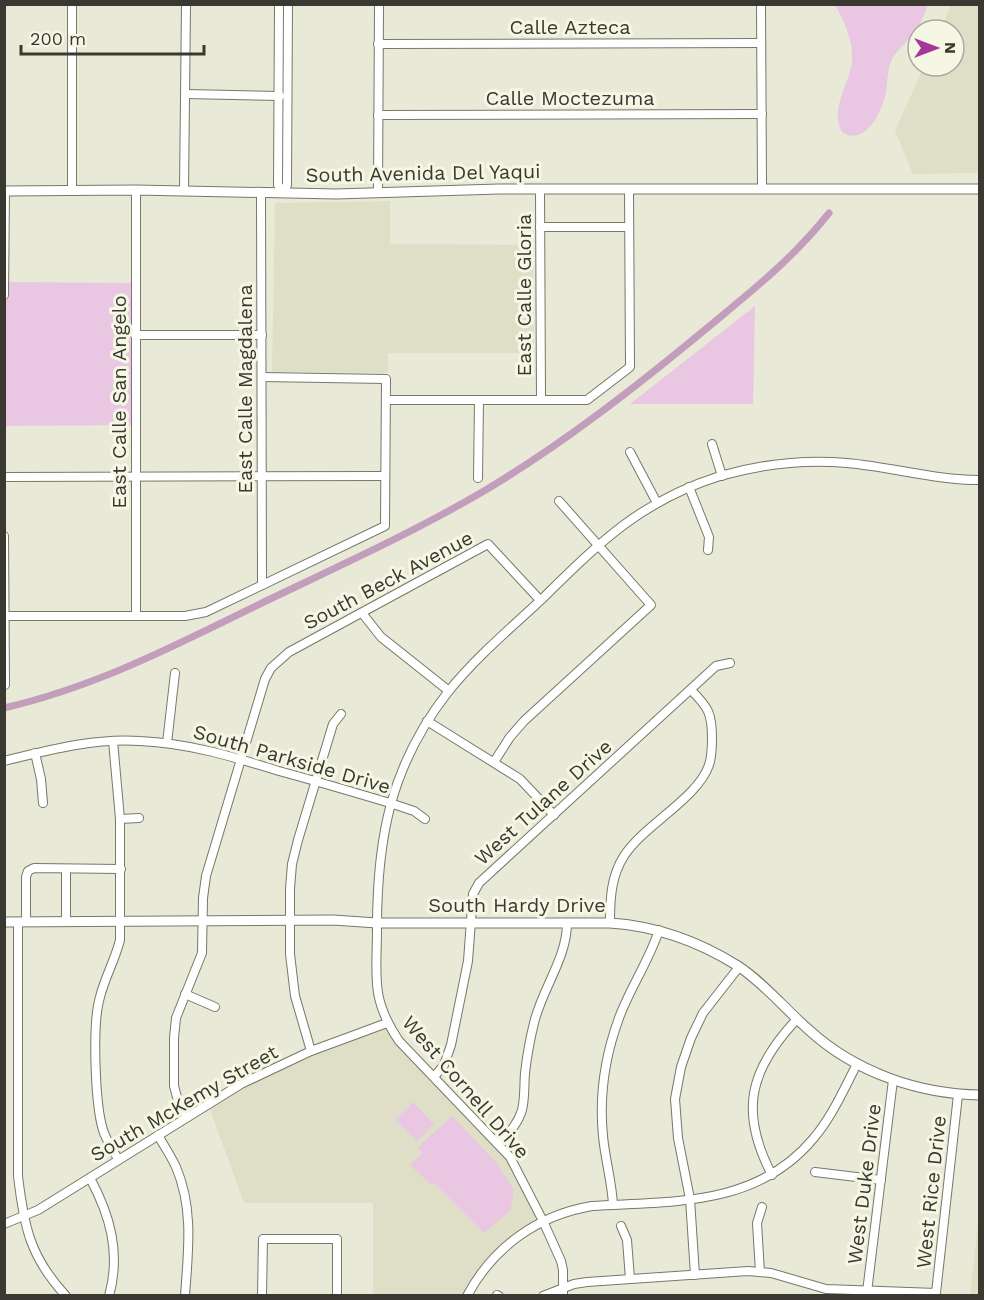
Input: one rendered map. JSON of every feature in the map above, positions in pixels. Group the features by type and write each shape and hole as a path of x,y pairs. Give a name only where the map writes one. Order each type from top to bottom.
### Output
{"street":[{"path":"72,4 72,190"},
{"path":"184,190 186,4"},
{"path":"279,4 278,185 284,193"},
{"path":"284,193 287,185 288,4"},
{"path":"378,192 379,4"},
{"path":"761,4 762,189"},
{"name":"Calle Azteca","path":"378,44 761,43"},
{"path":"186,94 288,96"},
{"name":"Calle Moctezuma","path":"378,115 762,114"},
{"name":"South Avenida Del Yaqui","path":"5,191 184,190 284,193 540,189 980,189"},
{"name":"East Calle Gloria","path":"540,189 541,400"},
{"path":"386,400 587,400 630,367 629,189"},
{"name":"East Calle San Angelo","path":"136,190 136,615"},
{"path":"4,295 5,191"},
{"name":"East Calle Magdalena","path":"261,192 262,585"},
{"path":"540,227 629,227"},
{"path":"135,335 262,335"},
{"path":"5,616 184,616 206,612 385,526 386,379 262,377"},
{"path":"478,478 479,400"},
{"path":"712,444 722,476"},
{"path":"630,452 657,503"},
{"path":"597,544 629,520 689,487 722,476 779,463 827,462 863,465 954,479 980,480"},
{"path":"4,477 385,476"},
{"path":"689,487 709,537 708,550"},
{"path":"494,762 510,737 524,721 651,605 558,501"},
{"path":"4,536 5,685"},
{"name":"South Beck Avenue","path":"241,759 265,679 271,668 289,652 488,544 540,600"},
{"name":"West Cornell Drive","path":"563,1292 561,1261 518,1171 499,1144 399,1041 387,1023 379,1002 376,982 380,849 390,803 413,747 449,691 478,659 597,544"},
{"path":"362,613 381,637 449,691"},
{"name":"West Tulane Drive","path":"434,1077 444,1065 451,1045 468,961 474,894 479,883 716,666 730,663"},
{"path":"167,743 175,673"},
{"path":"610,923 612,887 622,858 637,840 699,784 709,766 712,747 711,713 691,690"},
{"path":"311,1050 295,996 290,954 292,864 333,724 341,714"},
{"path":"428,722 494,762 529,787 554,815"},
{"path":"113,741 120,819 121,921 118,948 99,997 96,1017 97,1101 103,1132 118,1159"},
{"name":"South Parkside Drive","path":"4,761 76,745 113,741 167,743 207,750 316,781 414,811 425,819"},
{"path":"35,753 41,779 43,804"},
{"path":"187,1117 178,1101 174,1086 176,1018 202,952 203,898 206,876 241,759"},
{"path":"120,819 139,818"},
{"path":"66,1296 44,1269 31,1244 22,1217 18,1176 22,922 26,877 28,871 34,868 121,869"},
{"path":"66,869 66,921"},
{"name":"South Hardy Drive","path":"4,922 354,921 638,925 703,946 739,967 821,1040 857,1064 893,1080 920,1088 958,1095 980,1095"},
{"path":"499,1144 512,1131 522,1109 535,1020 544,991 567,938 567,923"},
{"path":"614,1205 603,1139 604,1073 620,1015 651,954 659,930"},
{"path":"695,1275 690,1200 678,1138 675,1100 681,1067 703,1013 739,967"},
{"path":"184,994 215,1007"},
{"path":"772,1175 755,1136 752,1115 753,1100 760,1070 769,1053 797,1019"},
{"name":"South McKemy Street","path":"4,1224 38,1210 242,1084 311,1050 387,1023"},
{"path":"467,1296 487,1264 497,1254 514,1239 543,1221 572,1210 690,1200 732,1193 772,1175 799,1155 813,1140 828,1119 857,1064"},
{"name":"West Duke Drive","path":"867,1292 893,1080"},
{"name":"West Rice Drive","path":"867,1292 936,1293 958,1095"},
{"path":"158,1135 176,1167 188,1210 185,1296"},
{"path":"815,1172 881,1180"},
{"path":"90,1178 102,1201 113,1235 109,1296"},
{"path":"760,1272 757,1223 762,1207"},
{"path":"621,1226 627,1240 630,1279"},
{"path":"262,1296 263,1239 338,1239 337,1296"},
{"path":"543,1296 563,1292 586,1282 760,1272 826,1289 867,1292"}],"shaded area":[{"path":"835,5 928,5 922,18 906,18 906,42 892,59 884,100 877,117 865,131 850,136 842,132 838,113 852,59 851,45"},
{"path":"951,5 979,5 979,173 913,174 895,131 919,78 966,78 966,18 945,18"},
{"path":"390,201 390,244 533,245 534,353 388,353 388,373 272,372 275,203"},
{"path":"5,282 135,283 135,425 5,426"},
{"path":"755,306 753,404 630,404"},
{"path":"387,1023 499,1144 543,1221 514,1239 467,1295 373,1295 373,1203 244,1203 208,1104 282,1063"},
{"path":"413,1102 434,1124 417,1141 395,1120"},
{"path":"452,1116 496,1162 514,1190 510,1211 484,1233 434,1183 430,1184 410,1165 422,1154 418,1147"},
{"path":"979,1215 979,1295 970,1295"}],"waterway":[{"path":"4,708 73,688 138,662 431,521 484,491 568,436 675,354 800,247 829,213"}]}
